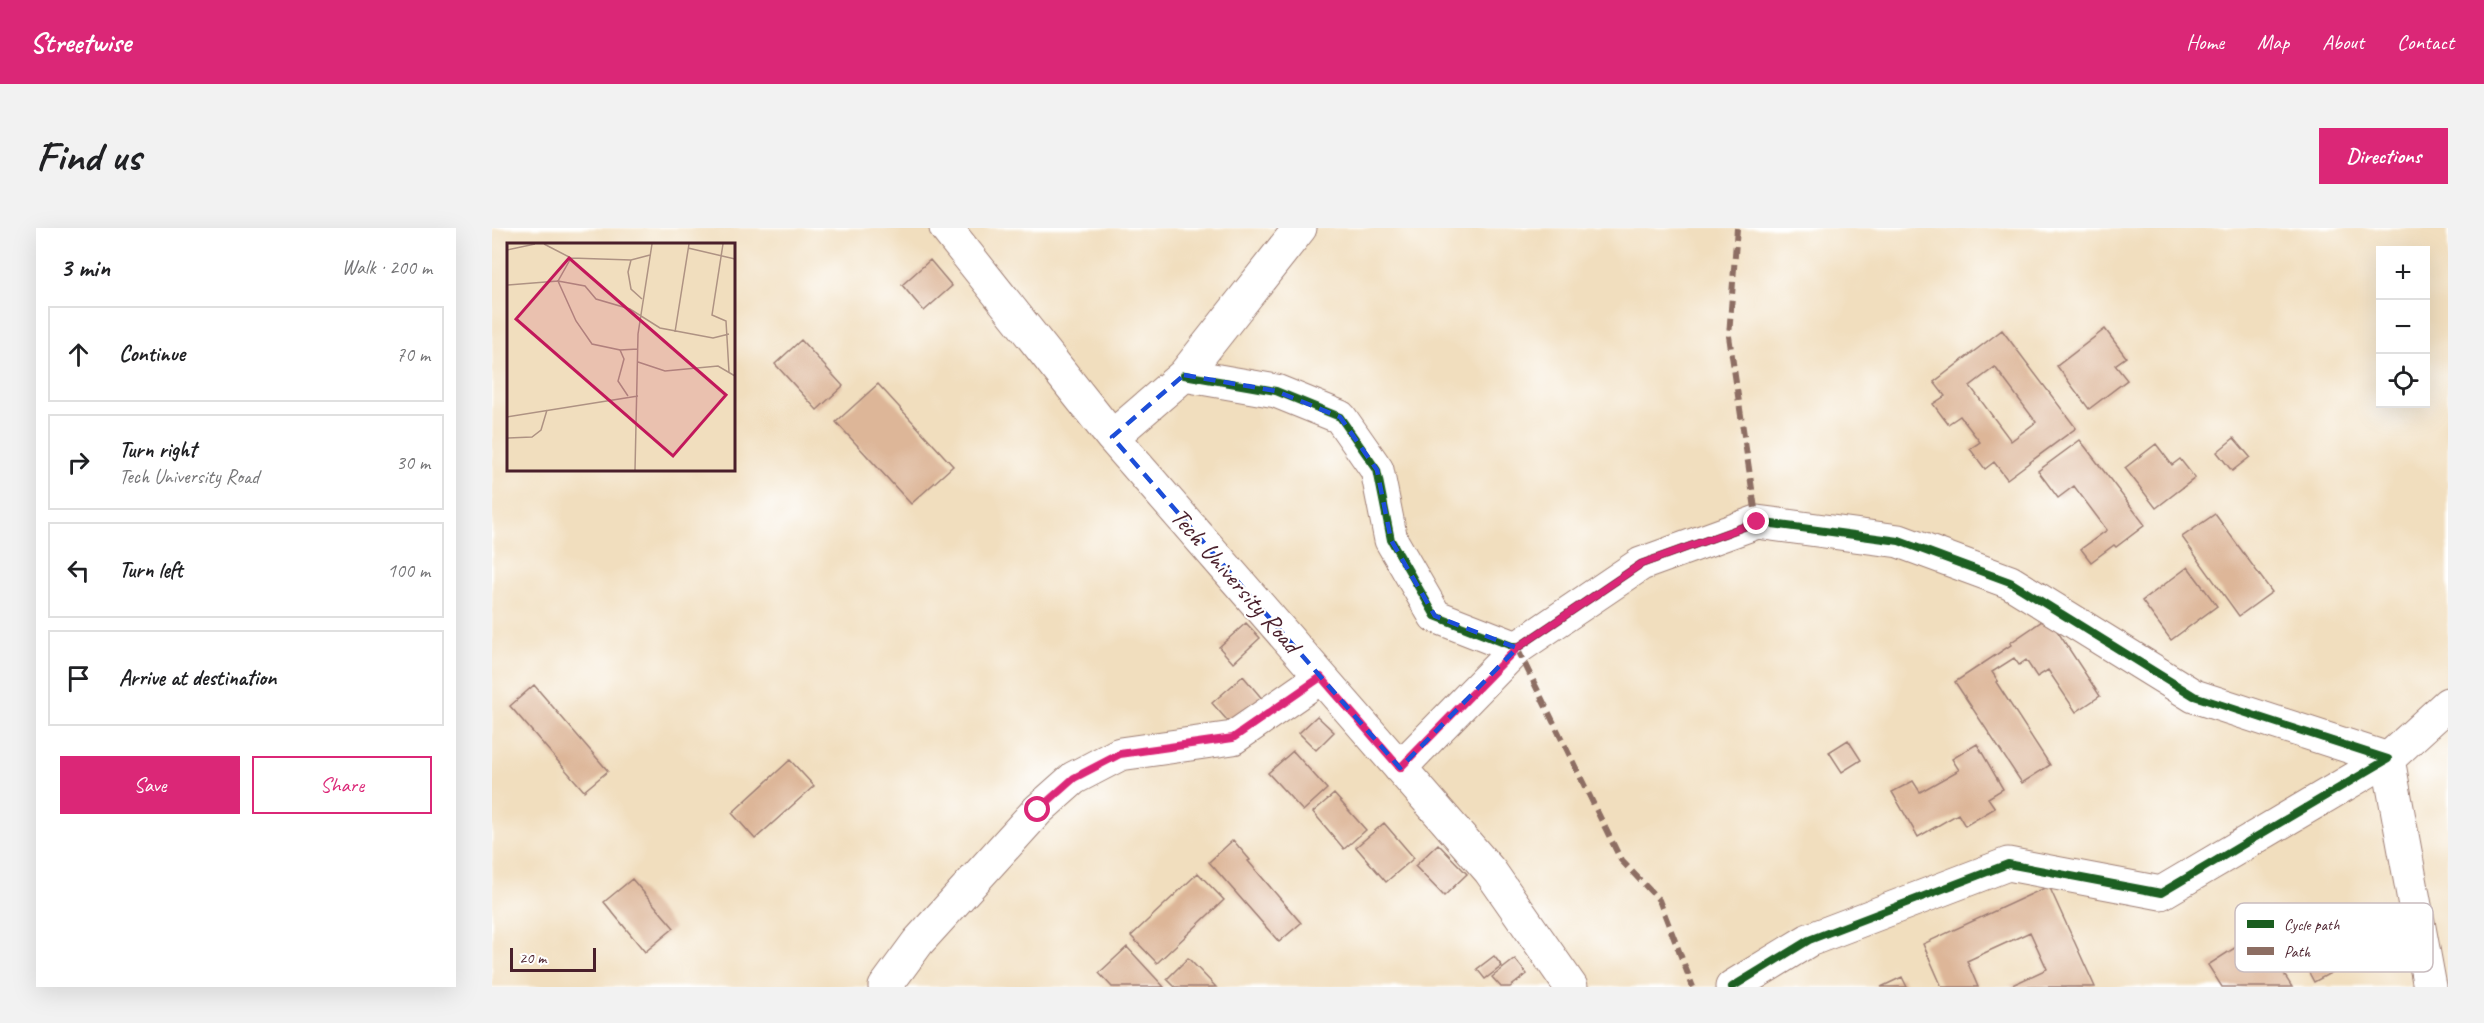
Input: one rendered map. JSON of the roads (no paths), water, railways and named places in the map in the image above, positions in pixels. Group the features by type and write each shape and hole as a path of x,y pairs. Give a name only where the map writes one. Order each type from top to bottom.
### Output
{"street":[{"name":"Tech University Road","path":"946,228 1112,437 1491,872 1571,987"},
{"path":"1112,437 1184,375 1300,228"},
{"path":"1184,375 1276,391 1340,417 1377,470 1391,540 1435,616 1517,648"},
{"path":"1400,768 1517,648 1641,564 1757,522 1899,541 2010,582 2194,696 2388,759"},
{"path":"885,987 918,942 1038,810 1074,778 1120,754 1233,738 1321,677"},
{"path":"1732,987 1809,940 2008,864 2161,893 2388,759 2448,704"},
{"path":"2388,759 2415,903"},
{"path":"2427,972 2430,987"}]}
